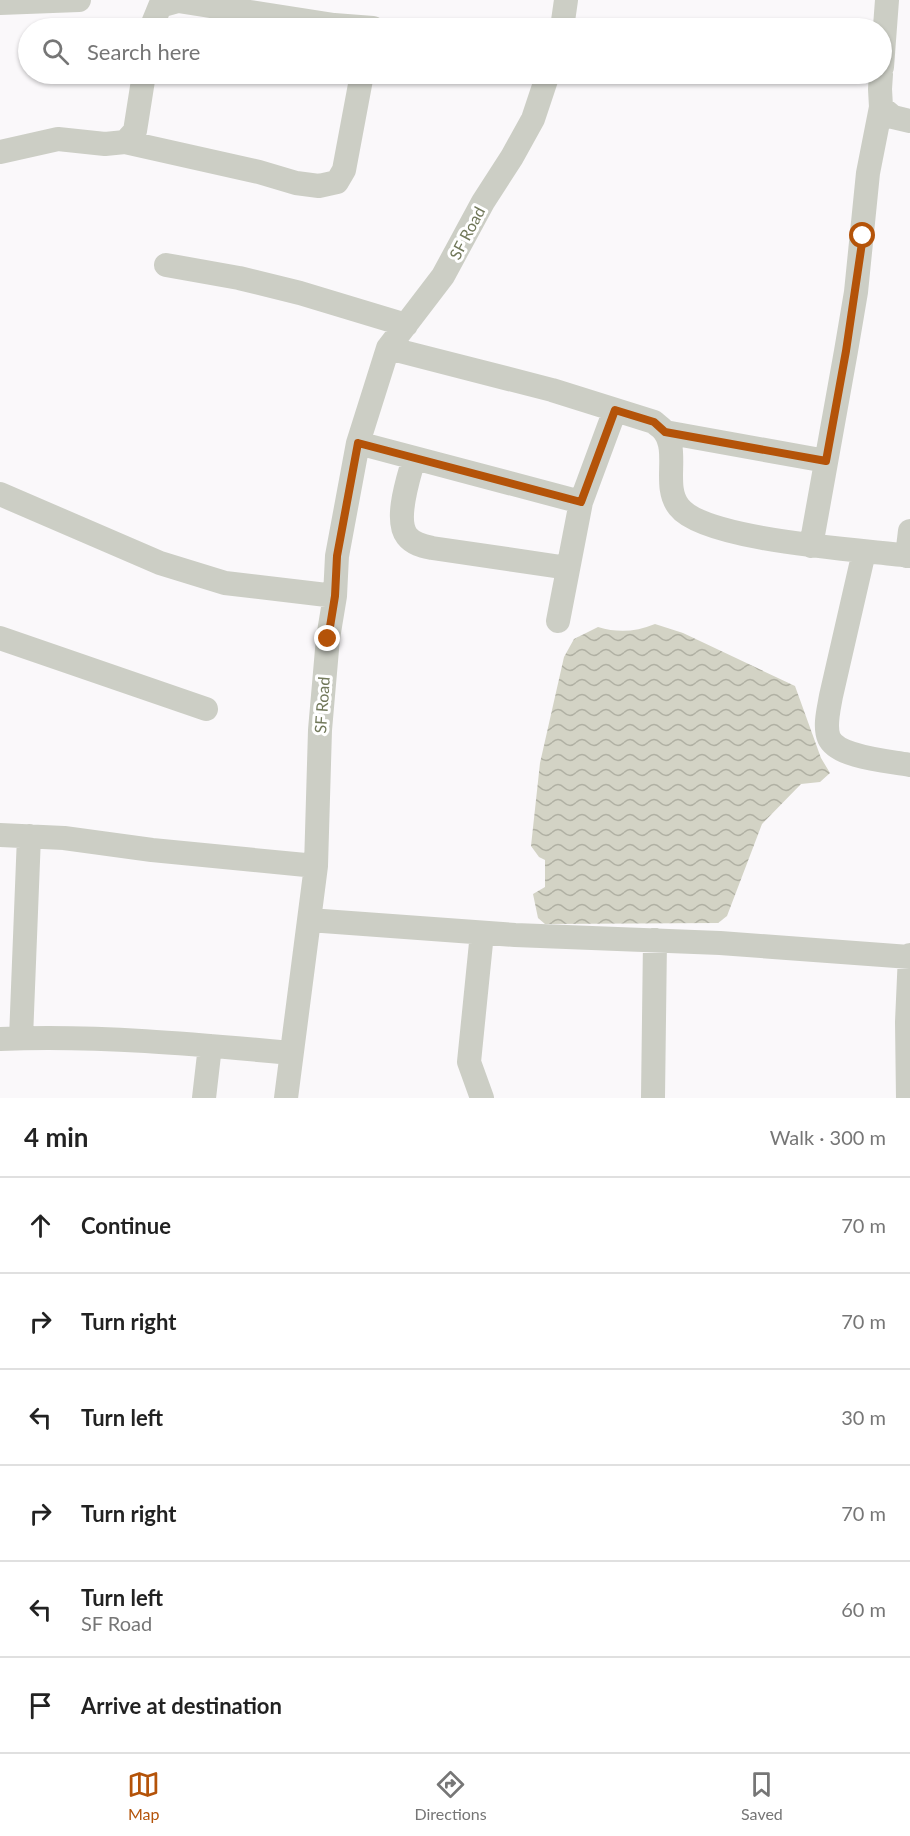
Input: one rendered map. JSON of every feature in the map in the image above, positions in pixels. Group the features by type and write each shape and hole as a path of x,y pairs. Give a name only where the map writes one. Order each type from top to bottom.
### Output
{"street":[{"path":"0,3 79,0"},
{"path":"563,18 566,0"},
{"path":"886,18 887,0"},
{"path":"157,12 178,1 300,18"},
{"path":"125,141 135,131 142,84"},
{"path":"0,152 58,139 105,144 125,141 260,172 296,183 320,186 337,182 344,170 360,84"},
{"name":"SF Road","path":"286,1098 316,866 320,730 328,639 335,596 337,556 358,443 388,348 443,276 483,202 533,119 545,84"},
{"path":"811,546 854,303 868,172 881,107 880,84"},
{"path":"881,107 893,117 910,121"},
{"path":"166,265 239,278 406,325"},
{"path":"388,348 552,390 654,422 665,432 670,446 673,492 677,505 689,517 720,529 811,546 908,556 910,531"},
{"path":"558,621 581,502 615,410"},
{"path":"665,432 826,461"},
{"path":"358,443 581,502"},
{"path":"414,458 403,504 402,520 406,535 416,543 432,548 568,568"},
{"path":"0,494 160,563 225,583 335,596"},
{"path":"864,552 831,696 827,721 828,736 835,747 851,754 910,765"},
{"path":"0,638 206,709"},
{"path":"0,835 64,838 152,850 316,866"},
{"path":"29,836 11,1039 55,1037 291,1053"},
{"path":"309,920 482,933 655,940 910,956 908,1098"},
{"path":"482,933 469,1062 482,1098"},
{"path":"653,1098 655,940"},
{"path":"204,1098 210,1046"}],"water":[{"path":"655,624 683,633 795,686 821,758 830,773 820,782 801,784 762,824 727,916 718,923 545,924 538,918 533,894 545,887 545,860 539,857 531,846 540,763 564,657 574,639 598,627 626,631"}],"route":[{"path":"328,639 335,596 337,556 358,443 581,502 615,410 654,422 665,432 826,461 856,291 863,236"}]}
